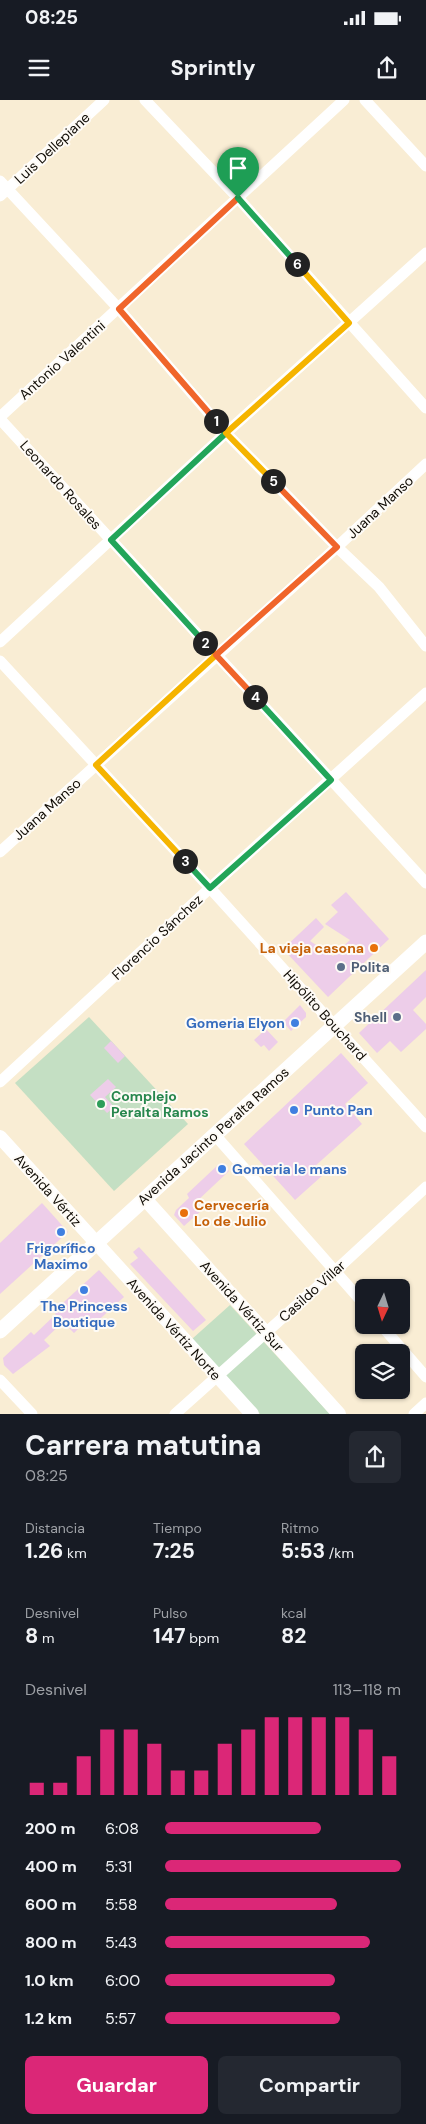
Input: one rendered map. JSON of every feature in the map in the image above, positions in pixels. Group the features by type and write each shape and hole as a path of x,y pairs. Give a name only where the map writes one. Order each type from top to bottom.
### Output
{"main road":[{"name":"Avenida Jacinto Peralta Ramos","path":"0,1331 426,942"}],"street":[{"name":"Luis Dellepiane","path":"2,189 104,100"},
{"path":"145,100 238,198 426,408"},
{"name":"Antonio Valentini","path":"0,418 344,100"},
{"path":"365,100 426,166"},
{"path":"2,189 119,309 226,433 337,547 379,587 426,646"},
{"path":"0,642 226,433 426,253"},
{"name":"Leonardo Rosales","path":"0,418 426,883"},
{"name":"Juana Manso","path":"0,852 426,464"},
{"name":"Hipólito Bouchard","path":"0,661 210,888 426,1127"},
{"name":"Florencio Sánchez","path":"0,1082 210,888 426,693"},
{"path":"215,1135 355,1294"},
{"name":"Avenida Vértiz","path":"0,1137 96,1243"},
{"name":"Casildo Villar","path":"175,1414 426,1187"},
{"name":"Avenida Vértiz Sur","path":"145,1199 339,1414"},
{"name":"Avenida Vértiz Norte","path":"96,1243 252,1414"},
{"path":"389,1334 426,1377"},
{"path":"0,1380 32,1414"},
{"path":"414,1414 426,1403"}],"green space":[{"name":"Complejo Peralta Ramos","path":"89,1017 188,1124 114,1191 15,1083"},
{"path":"230,1305 330,1414 260,1414 192,1339"}],"building":[{"path":"346,892 389,939 328,997 283,949 316,918 324,927 310,941 333,956 350,940 325,924 338,912 331,905"},
{"name":"Shell","path":"426,970 426,997 413,1010 426,1024 426,1029 401,1052 390,1041 377,1053 359,1033"},
{"path":"300,1005 306,1013 306,1017 291,1031 283,1022"},
{"path":"266,1029 278,1042 269,1051 264,1045 261,1047 254,1040"},
{"path":"111,1041 125,1056 118,1063 104,1048"},
{"path":"341,1053 368,1083 345,1104 362,1124 314,1167 323,1175 295,1200 244,1144"},
{"path":"108,1079 116,1087 105,1097 114,1107 107,1113 90,1095"},
{"path":"219,1164 229,1171 195,1203 201,1211 184,1226 174,1215 176,1210 189,1198 187,1194"},
{"path":"42,1203 68,1232 0,1294 0,1243"},
{"path":"139,1247 206,1320 193,1331 130,1264 138,1258 133,1252"},
{"path":"99,1270 124,1297 91,1327 86,1321 74,1333 63,1322 44,1340 50,1346 13,1374 4,1365 3,1358 31,1332 34,1335 56,1314 53,1312"}],"place":[{"name":"La vieja casona","path":"374,948"},
{"name":"Polita","path":"341,967"},
{"name":"Shell","path":"397,1017"},
{"name":"Gomeria Elyon","path":"295,1023"},
{"name":"Complejo Peralta Ramos","path":"101,1104"},
{"name":"Punto Pan","path":"294,1110"},
{"name":"Gomeria le mans","path":"222,1169"},
{"name":"Cervecería Lo de Julio","path":"184,1213"},
{"name":"Frigorífico Maximo","path":"61,1232"},
{"name":"The Princess Boutique","path":"84,1290"}],"route":[{"path":"238,198 119,309 226,433 111,540 216,655 96,765 210,888 331,780 216,655 337,547 226,433 349,323 238,198"}]}
